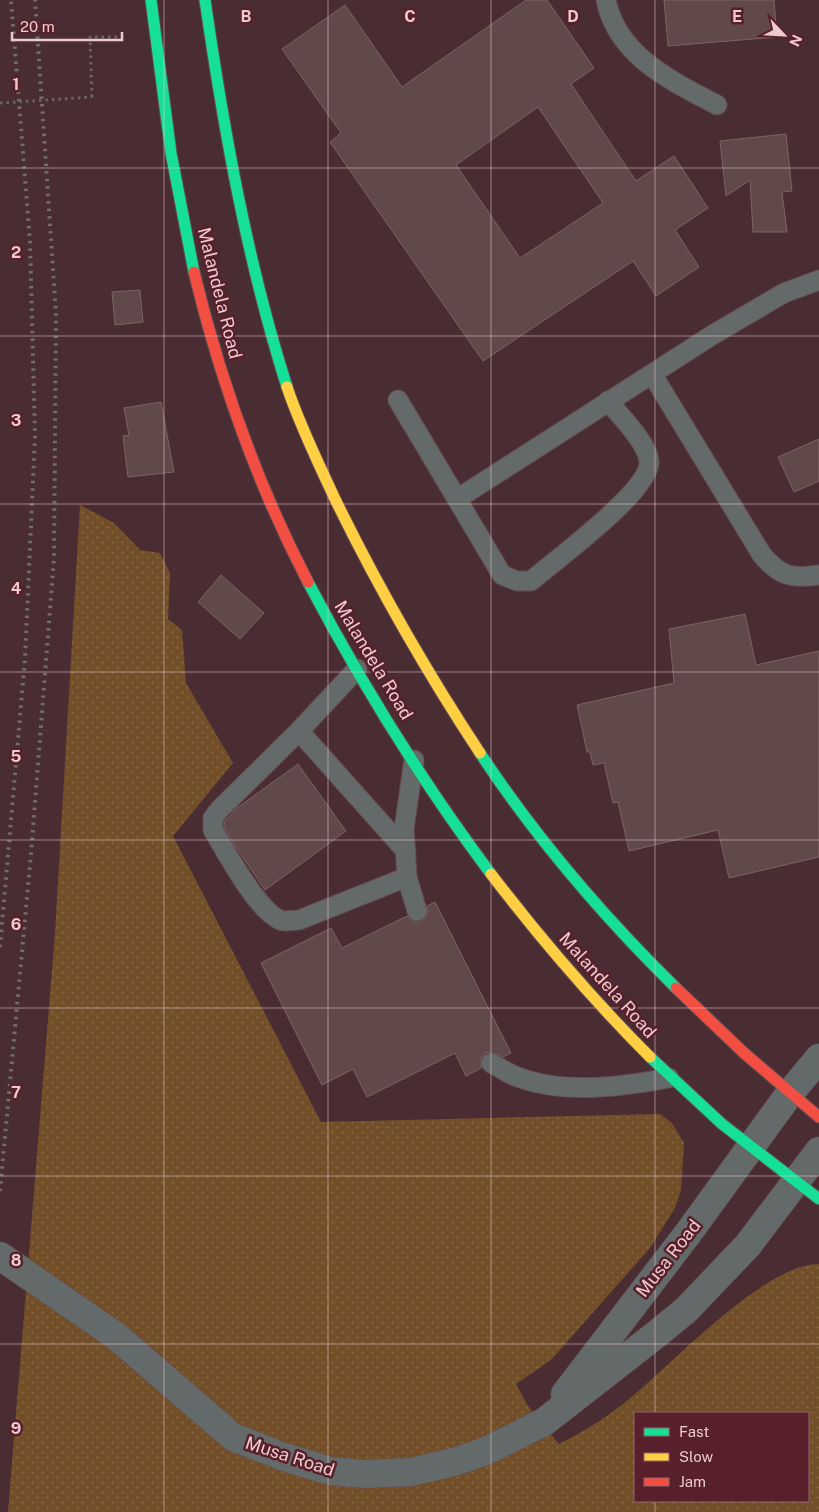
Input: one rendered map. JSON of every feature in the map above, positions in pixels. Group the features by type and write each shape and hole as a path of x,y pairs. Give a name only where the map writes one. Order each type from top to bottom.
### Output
{"main road":[{"name":"Malandela Road","path":"151,0 158,70 178,199 207,324 232,406 286,539 357,669 474,851 553,952 614,1021 669,1078 749,1148 819,1199"},
{"path":"205,0 233,178 258,285 296,414 357,545 407,641 511,800 574,879 688,1000 819,1117"}],"street":[{"name":"Musa Road","path":"544,1422 619,1321 683,1240 790,1093 819,1058"},
{"name":"Musa Road","path":"0,1256 116,1336 233,1437 281,1456 330,1471 365,1474 420,1470 454,1462 486,1451 544,1422 686,1310 748,1245 797,1183 819,1151"}],"lane":[{"path":"606,0 617,31 632,50 667,78 717,105"},
{"path":"456,498 608,401 784,293 819,280"},
{"path":"652,374 762,555 774,569 789,576 819,575"},
{"path":"398,400 502,575 517,582 531,581 630,498 648,473 649,461 645,448 608,401"},
{"path":"357,669 213,818 213,830 256,899 269,913 282,921 299,920 407,877"},
{"path":"299,731 406,851"},
{"path":"414,760 404,828 407,877 417,911"},
{"path":"491,1063 515,1076 549,1084 620,1087 669,1078"}],"path":[{"path":"0,103 92,97 90,37"}],"shaded area":[{"path":"80,505 114,523 140,550 160,553 170,573 168,619 182,630 186,683 233,763 173,836 321,1122 660,1114 672,1123 684,1143 681,1190 675,1208 650,1248 551,1360 516,1384 528,1406 559,1444 592,1426 623,1404 717,1320 771,1281 796,1269 819,1264 819,1512 8,1512 55,933"}],"building":[{"path":"526,0 547,0 594,68 571,84 636,181 674,156 708,208 675,230 699,267 656,296 633,261 483,361 330,142 341,133 282,49 345,5 402,87","holes":["538,107 603,203 520,258 456,165"]},
{"path":"664,0 774,0 777,37 668,46"},
{"path":"786,134 792,191 782,192 787,232 753,232 750,180 726,196 720,141"},
{"path":"140,290 143,322 115,325 112,292"},
{"path":"161,402 174,472 128,477 123,436 129,435 124,408"},
{"path":"819,439 819,481 794,492 778,457"},
{"path":"221,575 264,613 240,639 198,602"},
{"path":"745,614 756,665 819,651 819,857 729,878 718,830 629,851 618,802 613,803 604,763 593,765 590,752 587,752 577,705 674,683 669,629"},
{"path":"298,764 346,831 265,890 236,847 224,827 224,822 237,808"},
{"path":"435,902 511,1053 503,1057 491,1052 485,1053 481,1058 481,1068 466,1076 455,1053 367,1097 353,1069 322,1085 261,963 331,928 342,948 407,916 414,922 421,922 428,914 427,906"}],"railway":[{"path":"0,947 25,659 35,436 30,242 11,0"},
{"path":"0,1191 31,854 54,558 56,314 35,0"}],"traffic: fast":[{"path":"151,0 171,153 194,272"},
{"path":"205,0 220,98 248,244 287,387"},
{"path":"308,582 349,657 394,732 441,804 491,874"},
{"path":"480,753 524,816 572,876 676,988"},
{"path":"650,1057 722,1124 819,1199"}],"traffic: slow":[{"path":"287,387 316,458 368,564 422,660 480,753"},
{"path":"491,874 528,922 608,1013 650,1057"}],"traffic: jam":[{"path":"194,272 228,391 256,469 308,582"},
{"path":"676,988 744,1053 819,1117"}]}
